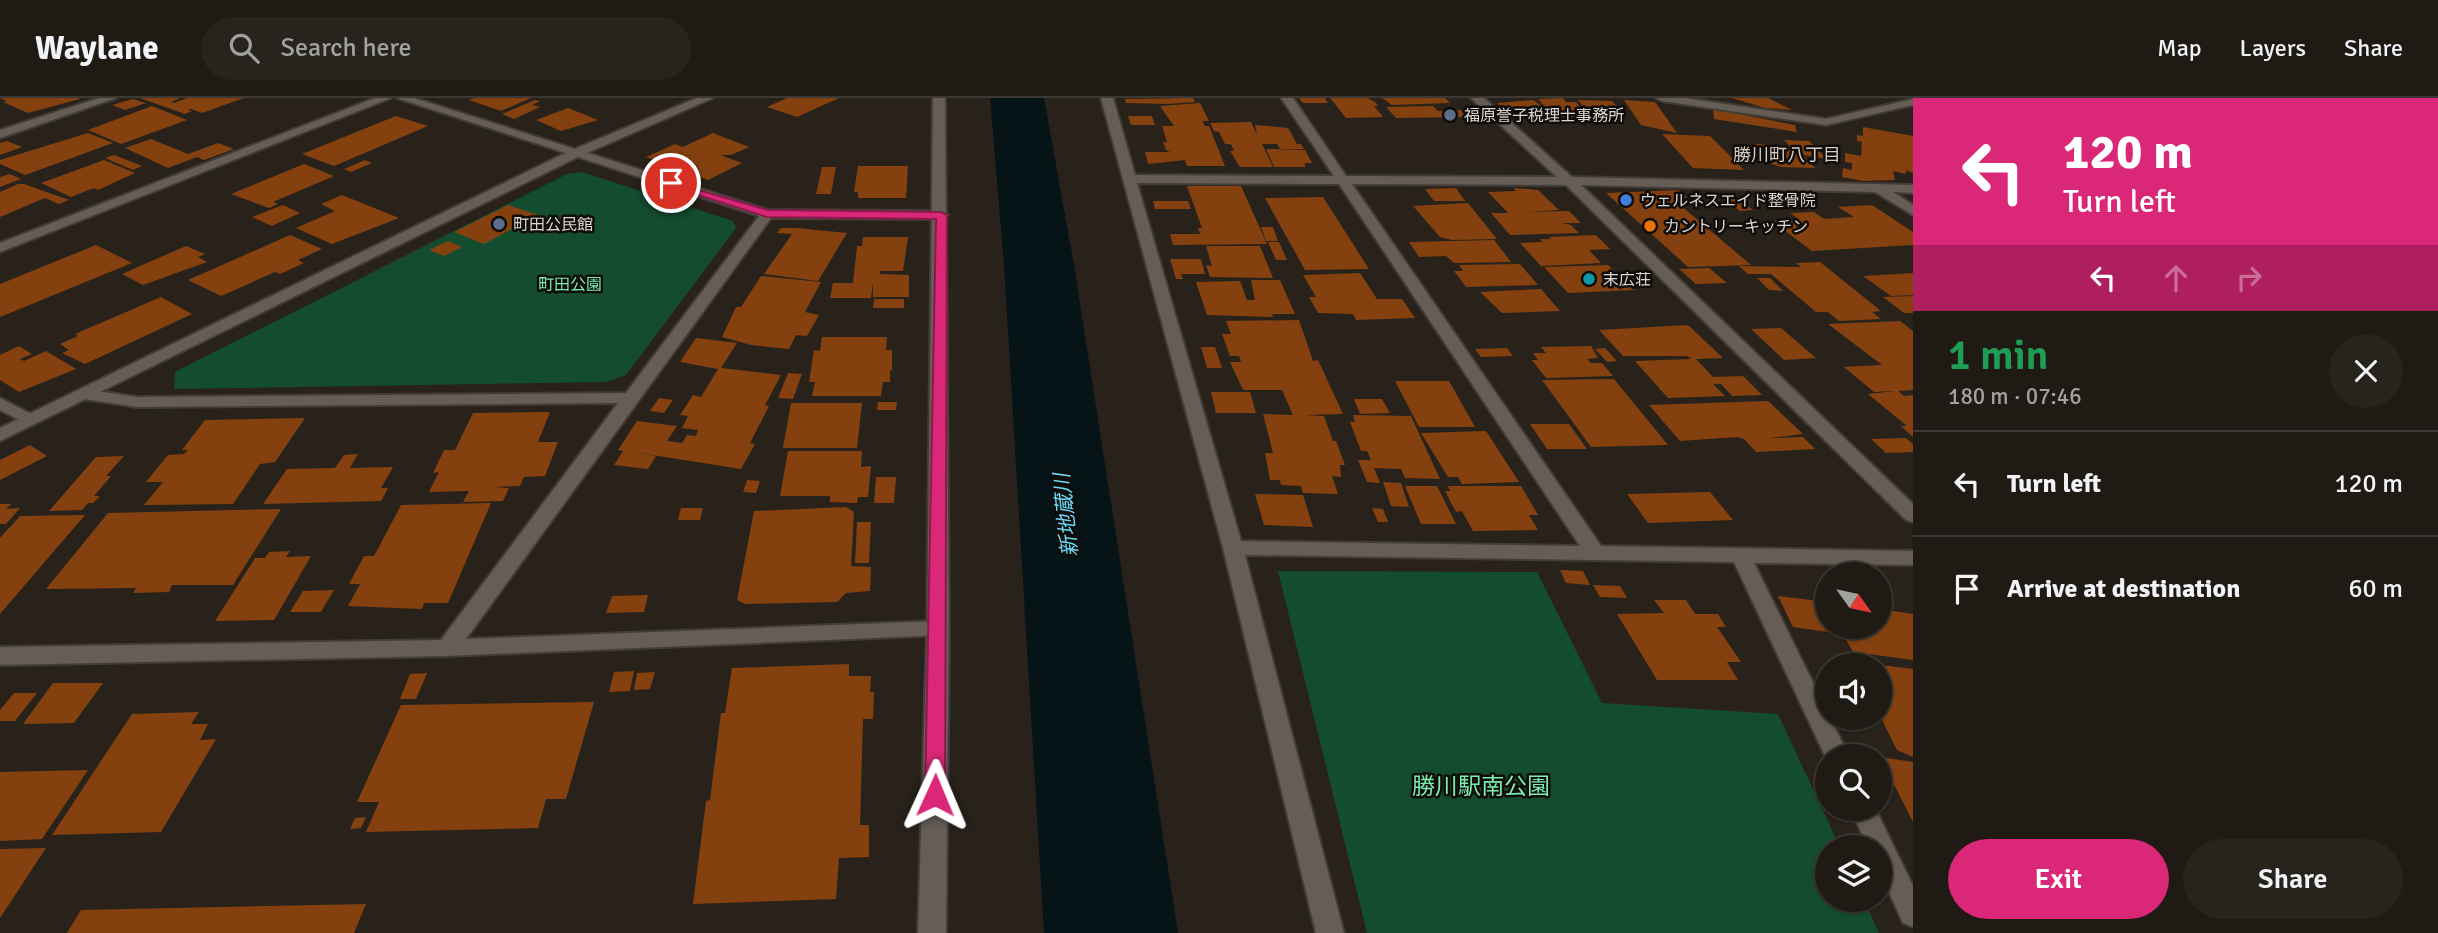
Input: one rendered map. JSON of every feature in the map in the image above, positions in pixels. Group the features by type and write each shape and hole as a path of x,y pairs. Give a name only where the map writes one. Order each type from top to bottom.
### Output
{"street":[{"path":"0,134 110,98"},
{"path":"0,248 385,98"},
{"path":"403,98 767,214 941,215"},
{"path":"0,435 576,153 708,98"},
{"path":"932,933 938,629 941,215 939,98"},
{"path":"1107,98 1132,179 1233,548 1330,933"},
{"path":"1287,98 1596,555"},
{"path":"1477,98 1569,181 1913,515"},
{"path":"1662,98 1697,100 1826,122 1913,102"},
{"path":"1132,179 1343,178 1821,185 1913,189"},
{"path":"1879,189 1913,211"},
{"path":"447,648 767,214"},
{"path":"84,394 137,402 631,398"},
{"path":"0,403 29,420"},
{"path":"1233,548 1913,558"},
{"path":"1741,557 1831,744"},
{"path":"0,656 447,648 938,629"},
{"path":"1868,821 1913,914"}],"green space":[{"name":"町田公園","path":"582,172 733,221 736,228 626,375 607,382 174,389 175,372 567,174"},
{"name":"勝川駅南公園","path":"1278,571 1537,572 1602,703 1778,714 1815,793 1815,821 1828,821 1834,835 1815,835 1815,912 1869,912 1879,933 1367,933"}],"building":[{"path":"0,98 80,99 28,113 3,102 7,101"},
{"path":"140,98 180,98 171,102 174,103 187,98 244,98 202,113 191,109 188,110 192,111 185,114"},
{"path":"531,98 501,111 469,100"},
{"path":"787,98 839,98 797,117 767,107"},
{"path":"1193,98 1195,102 1167,104 1126,103 1125,99"},
{"path":"1299,98 1325,98 1328,103 1303,103"},
{"path":"1330,98 1367,98 1375,102 1378,106 1374,106 1383,117 1346,118"},
{"path":"1382,98 1445,98 1450,103 1392,105"},
{"path":"1563,98 1566,102 1576,102 1590,118 1512,118 1497,103 1533,100 1548,110 1538,99"},
{"path":"1732,98 1768,98 1792,110 1765,108"},
{"path":"133,99 146,103 125,110 112,105"},
{"path":"535,100 540,101 532,105 540,107 514,119 502,114"},
{"path":"1578,100 1612,101 1626,116 1591,117"},
{"path":"1624,100 1655,102 1677,133 1641,125"},
{"path":"1200,103 1209,121 1202,121 1205,126 1209,126 1225,166 1187,166 1185,160 1148,164 1145,152 1170,152 1166,150 1163,142 1167,142 1162,126 1174,126 1160,106"},
{"path":"152,106 187,120 121,144 88,130"},
{"path":"1433,106 1438,111 1461,110 1468,117 1396,118 1386,107"},
{"path":"568,108 598,120 561,131 536,120"},
{"path":"1713,109 1795,125 1797,132 1714,119"},
{"path":"396,116 428,126 334,166 302,154"},
{"path":"1128,116 1152,116 1155,125 1131,125"},
{"path":"1251,122 1257,135 1255,125 1288,128 1297,144 1301,144 1304,149 1280,149 1277,144 1262,144 1273,167 1240,167 1230,151 1234,151 1231,144 1225,144 1210,123"},
{"path":"1863,127 1913,136 1913,173 1906,170 1906,174 1893,171 1895,180 1864,181 1842,177 1843,168 1852,170 1852,163 1845,162 1845,153 1861,156 1862,142 1857,141 1857,135 1863,136"},
{"path":"88,133 113,143 25,175 0,164 0,160"},
{"path":"713,133 749,147 731,155 720,155 742,163 708,180 646,157 675,144 683,147"},
{"path":"1662,134 1710,136 1744,170 1693,168"},
{"path":"151,139 188,154 218,143 234,149 204,160 197,157 168,168 125,148"},
{"path":"1784,140 1809,141 1827,159 1803,155 1815,168 1781,167 1772,164 1755,144 1790,146"},
{"path":"7,141 22,147 0,155 0,143"},
{"path":"1266,149 1305,150 1312,163 1304,163 1306,167 1274,167"},
{"path":"114,155 142,166 133,170 105,158"},
{"path":"104,160 135,173 98,190 94,188 71,197 41,183"},
{"path":"365,160 372,163 351,172 344,169"},
{"path":"304,164 334,176 273,202 278,204 269,208 231,194"},
{"path":"858,166 908,166 906,198 858,198 858,192 854,192"},
{"path":"822,167 836,167 831,194 816,194"},
{"path":"10,174 21,179 0,187 0,177"},
{"path":"18,184 69,200 59,204 45,198 0,217 0,192"},
{"path":"1187,186 1241,186 1267,244 1173,245 1170,234 1200,234 1198,228 1202,228"},
{"path":"1456,188 1465,201 1434,201 1425,189"},
{"path":"1514,188 1538,190 1559,210 1526,212 1569,211 1581,223 1562,223 1571,225 1579,233 1510,235 1491,213 1508,213 1488,192 1516,191"},
{"path":"1678,190 1688,199 1673,199 1751,265 1688,267 1606,193"},
{"path":"342,195 399,218 332,244 296,228 335,211 321,204"},
{"path":"1732,195 1753,210 1740,211 1720,196"},
{"path":"1323,197 1369,269 1305,270 1265,198"},
{"path":"1153,201 1188,201 1191,209 1155,209"},
{"path":"1468,203 1497,239 1452,240 1440,237 1413,206"},
{"path":"283,205 300,213 272,226 252,217"},
{"path":"508,205 538,215 484,244 454,232"},
{"path":"1872,205 1913,232 1913,245 1812,251 1772,221 1800,220 1790,213 1814,212 1824,219 1854,217 1838,207"},
{"path":"1261,227 1273,227 1278,241 1266,241"},
{"path":"781,228 847,233 818,281 764,274 792,234 777,233"},
{"path":"290,235 322,249 298,260 304,263 280,274 275,272 221,296 188,280"},
{"path":"1596,235 1610,249 1589,250 1601,263 1541,266 1520,243 1543,242 1540,239 1551,239 1549,237"},
{"path":"863,237 908,237 903,271 880,271 880,274 909,275 909,297 873,297 873,282 871,298 830,298 833,283 853,283 857,246 862,246"},
{"path":"1494,240 1511,262 1454,263 1446,256 1419,257 1409,242"},
{"path":"448,241 462,247 444,256 429,250"},
{"path":"1268,242 1279,242 1287,260 1276,260"},
{"path":"96,245 132,263 0,317 0,284"},
{"path":"186,246 205,254 198,257 207,262 143,285 122,274"},
{"path":"1206,246 1260,246 1273,278 1210,277 1206,265 1212,266"},
{"path":"1170,259 1201,259 1205,274 1181,274 1183,279 1176,279"},
{"path":"1820,262 1881,311 1872,312 1881,319 1839,321 1828,312 1816,312 1771,274 1748,274 1739,266 1801,267 1796,263"},
{"path":"1520,264 1538,285 1466,287 1454,271 1463,271 1459,265"},
{"name":"末広荘","path":"1608,265 1634,290 1568,293 1544,267"},
{"path":"1709,268 1727,283 1696,284 1679,269"},
{"path":"1360,273 1377,299 1402,299 1415,318 1356,320 1353,314 1318,313 1309,297 1316,297 1303,275"},
{"path":"1913,273 1913,295 1891,296 1863,276"},
{"path":"761,276 821,282 805,312 819,315 807,336 796,335 789,349 751,345 722,337 736,307 741,307"},
{"path":"1757,278 1770,278 1783,291 1769,290"},
{"path":"1251,280 1280,280 1295,314 1272,314 1273,317 1207,315 1196,282 1240,281 1247,300 1255,300"},
{"path":"1541,289 1560,311 1502,313 1480,292"},
{"path":"1913,296 1913,313 1904,313 1883,297"},
{"path":"161,297 192,314 85,364 62,353 69,350 60,344 78,336 75,334"},
{"path":"874,299 904,299 904,308 873,308"},
{"path":"1299,320 1313,361 1318,360 1343,414 1304,415 1324,416 1333,441 1336,441 1345,465 1340,465 1341,477 1332,476 1338,494 1303,493 1301,486 1281,485 1280,480 1270,480 1265,453 1273,453 1263,414 1293,415 1282,390 1243,390 1230,362 1241,362 1239,356 1230,356 1222,334 1231,334 1226,321"},
{"path":"1900,321 1913,331 1913,390 1898,391 1904,396 1913,395 1913,437 1901,426 1907,426 1868,394 1895,391 1874,392 1844,367 1882,365 1828,324"},
{"path":"1688,325 1723,358 1696,359 1713,377 1743,376 1762,395 1732,396 1721,384 1713,384 1725,396 1668,398 1635,361 1691,359 1687,356 1623,356 1599,330"},
{"path":"1781,328 1816,358 1784,360 1751,329"},
{"path":"822,337 887,337 886,350 892,350 892,371 890,370 890,382 883,382 881,396 812,396 815,382 809,382 814,350 820,351"},
{"path":"696,338 737,343 721,368 781,375 765,405 769,406 750,443 755,444 741,469 627,451 656,456 648,469 614,465 623,451 618,450 637,421 677,426 667,441 682,443 687,435 696,436 698,430 682,428 688,416 680,415 693,395 701,397 718,369 680,362"},
{"path":"19,346 32,354 20,359 24,361 46,351 76,369 19,392 0,380 0,355"},
{"path":"1591,346 1598,358 1587,359 1591,363 1602,363 1613,376 1546,378 1532,360 1538,360 1533,353 1546,353 1541,347"},
{"path":"1201,347 1215,347 1222,368 1207,368"},
{"path":"1507,348 1513,356 1481,357 1475,349"},
{"path":"1605,348 1617,361 1607,362 1595,349"},
{"path":"788,373 802,374 793,399 778,398"},
{"path":"1614,379 1668,445 1591,447 1542,380"},
{"path":"1395,381 1449,381 1475,427 1419,427"},
{"path":"1211,392 1250,392 1256,413 1216,413"},
{"path":"659,398 673,400 664,413 650,411"},
{"path":"1354,399 1382,399 1390,413 1360,414"},
{"path":"1768,401 1803,434 1769,438 1803,437 1815,449 1756,452 1744,439 1737,437 1680,441 1649,405"},
{"path":"878,402 897,402 896,410 877,410"},
{"path":"791,403 862,403 857,448 783,448"},
{"path":"550,412 538,442 558,442 545,476 524,477 520,486 492,487 509,488 503,501 463,502 469,491 429,492 439,472 433,473 444,450 455,450 473,413"},
{"path":"1353,415 1411,416 1440,479 1405,478 1401,469 1374,468 1380,483 1367,482 1358,460 1371,460 1367,451 1361,451 1350,422 1355,422"},
{"path":"305,418 275,462 260,464 233,504 144,505 163,482 146,482 168,455 184,454 188,450 182,450 205,420"},
{"path":"1530,424 1569,424 1587,449 1547,449"},
{"path":"1486,431 1519,482 1462,484 1458,477 1448,477 1421,433"},
{"path":"1906,438 1913,444 1913,452 1886,453 1871,439"},
{"path":"30,445 47,456 0,480 0,460"},
{"path":"788,451 862,451 861,467 871,466 868,497 858,497 857,503 830,502 830,496 780,496"},
{"path":"358,454 350,468 393,467 381,488 388,488 381,501 263,504 287,469 335,468 344,455"},
{"path":"124,456 106,476 111,476 94,496 100,496 93,503 88,503 82,510 49,511 96,457"},
{"path":"876,477 896,477 894,503 874,503"},
{"path":"747,480 760,481 756,493 743,492"},
{"path":"1383,482 1401,483 1409,507 1391,506"},
{"path":"1405,486 1437,486 1456,524 1421,524"},
{"path":"1448,486 1521,486 1538,515 1529,515 1538,530 1473,531 1462,511 1456,512 1445,491 1450,491"},
{"path":"1710,492 1733,520 1648,523 1627,494"},
{"path":"1255,494 1303,495 1313,527 1264,525"},
{"path":"491,503 448,603 424,603 422,609 348,606 360,584 349,584 364,556 374,556 401,505"},
{"path":"0,504 11,504 6,509 20,508 6,524 0,524"},
{"path":"846,507 854,512 851,566 871,567 870,591 846,593 837,602 745,604 737,600 754,511"},
{"path":"681,508 703,508 700,520 678,520"},
{"path":"1372,508 1383,509 1388,522 1378,522"},
{"path":"281,509 233,585 172,585 169,592 133,593 136,588 46,589 108,513"},
{"path":"85,515 0,614 0,538 20,516"},
{"path":"857,522 871,522 869,563 855,563"},
{"path":"290,551 286,557 311,556 274,620 215,621 255,558 265,558 269,552"},
{"path":"1560,570 1583,571 1590,585 1566,583"},
{"path":"1593,585 1620,586 1627,598 1600,597"},
{"path":"334,590 321,612 290,612 303,591"},
{"path":"648,595 644,612 606,613 612,596"},
{"path":"1778,596 1815,601 1815,630 1793,627"},
{"path":"1654,600 1686,600 1695,614 1718,614 1726,627 1717,627 1741,662 1727,662 1738,680 1657,680 1617,614 1664,613"},
{"path":"1892,611 1913,614 1913,660 1892,657 1892,653 1853,652 1846,639 1892,639"},
{"path":"849,664 849,676 871,676 870,692 874,692 873,719 863,719 860,825 869,825 869,857 839,858 836,899 693,904 706,801 710,800 721,713 725,713 732,668"},
{"path":"1892,666 1913,669 1913,757 1897,750 1887,730 1892,730"},
{"path":"634,671 630,691 609,692 614,672"},
{"path":"655,672 650,689 634,690 637,673"},
{"path":"427,673 416,699 400,699 410,674"},
{"path":"53,683 103,683 74,723 23,724"},
{"path":"14,693 37,693 15,721 0,721 0,710"},
{"path":"594,702 566,799 546,799 538,828 366,832 379,802 357,802 401,705"},
{"path":"199,712 191,724 208,724 200,740 216,739 161,832 52,835 132,714"},
{"path":"1892,759 1913,762 1913,822 1892,781"},
{"path":"88,770 42,839 0,841 0,772"},
{"path":"366,817 361,828 350,829 355,818"},
{"path":"46,848 0,918 0,849"},
{"path":"366,904 354,933 67,933 81,910"}],"waterway":[{"name":"新地蔵川","path":"1017,98 1039,265 1111,933"}],"place":[{"name":"福原誉子税理士事務所","path":"1450,115"},
{"name":"ウェルネスエイド整骨院","path":"1626,200"},
{"name":"町田公民館","path":"499,224"},
{"name":"カントリーキッチン","path":"1650,226"},
{"name":"末広荘","path":"1589,279"}],"district":[{"name":"勝川町八丁目","path":"1787,155"}],"route":[{"path":"671,183 767,214 941,215 935,795"}]}
